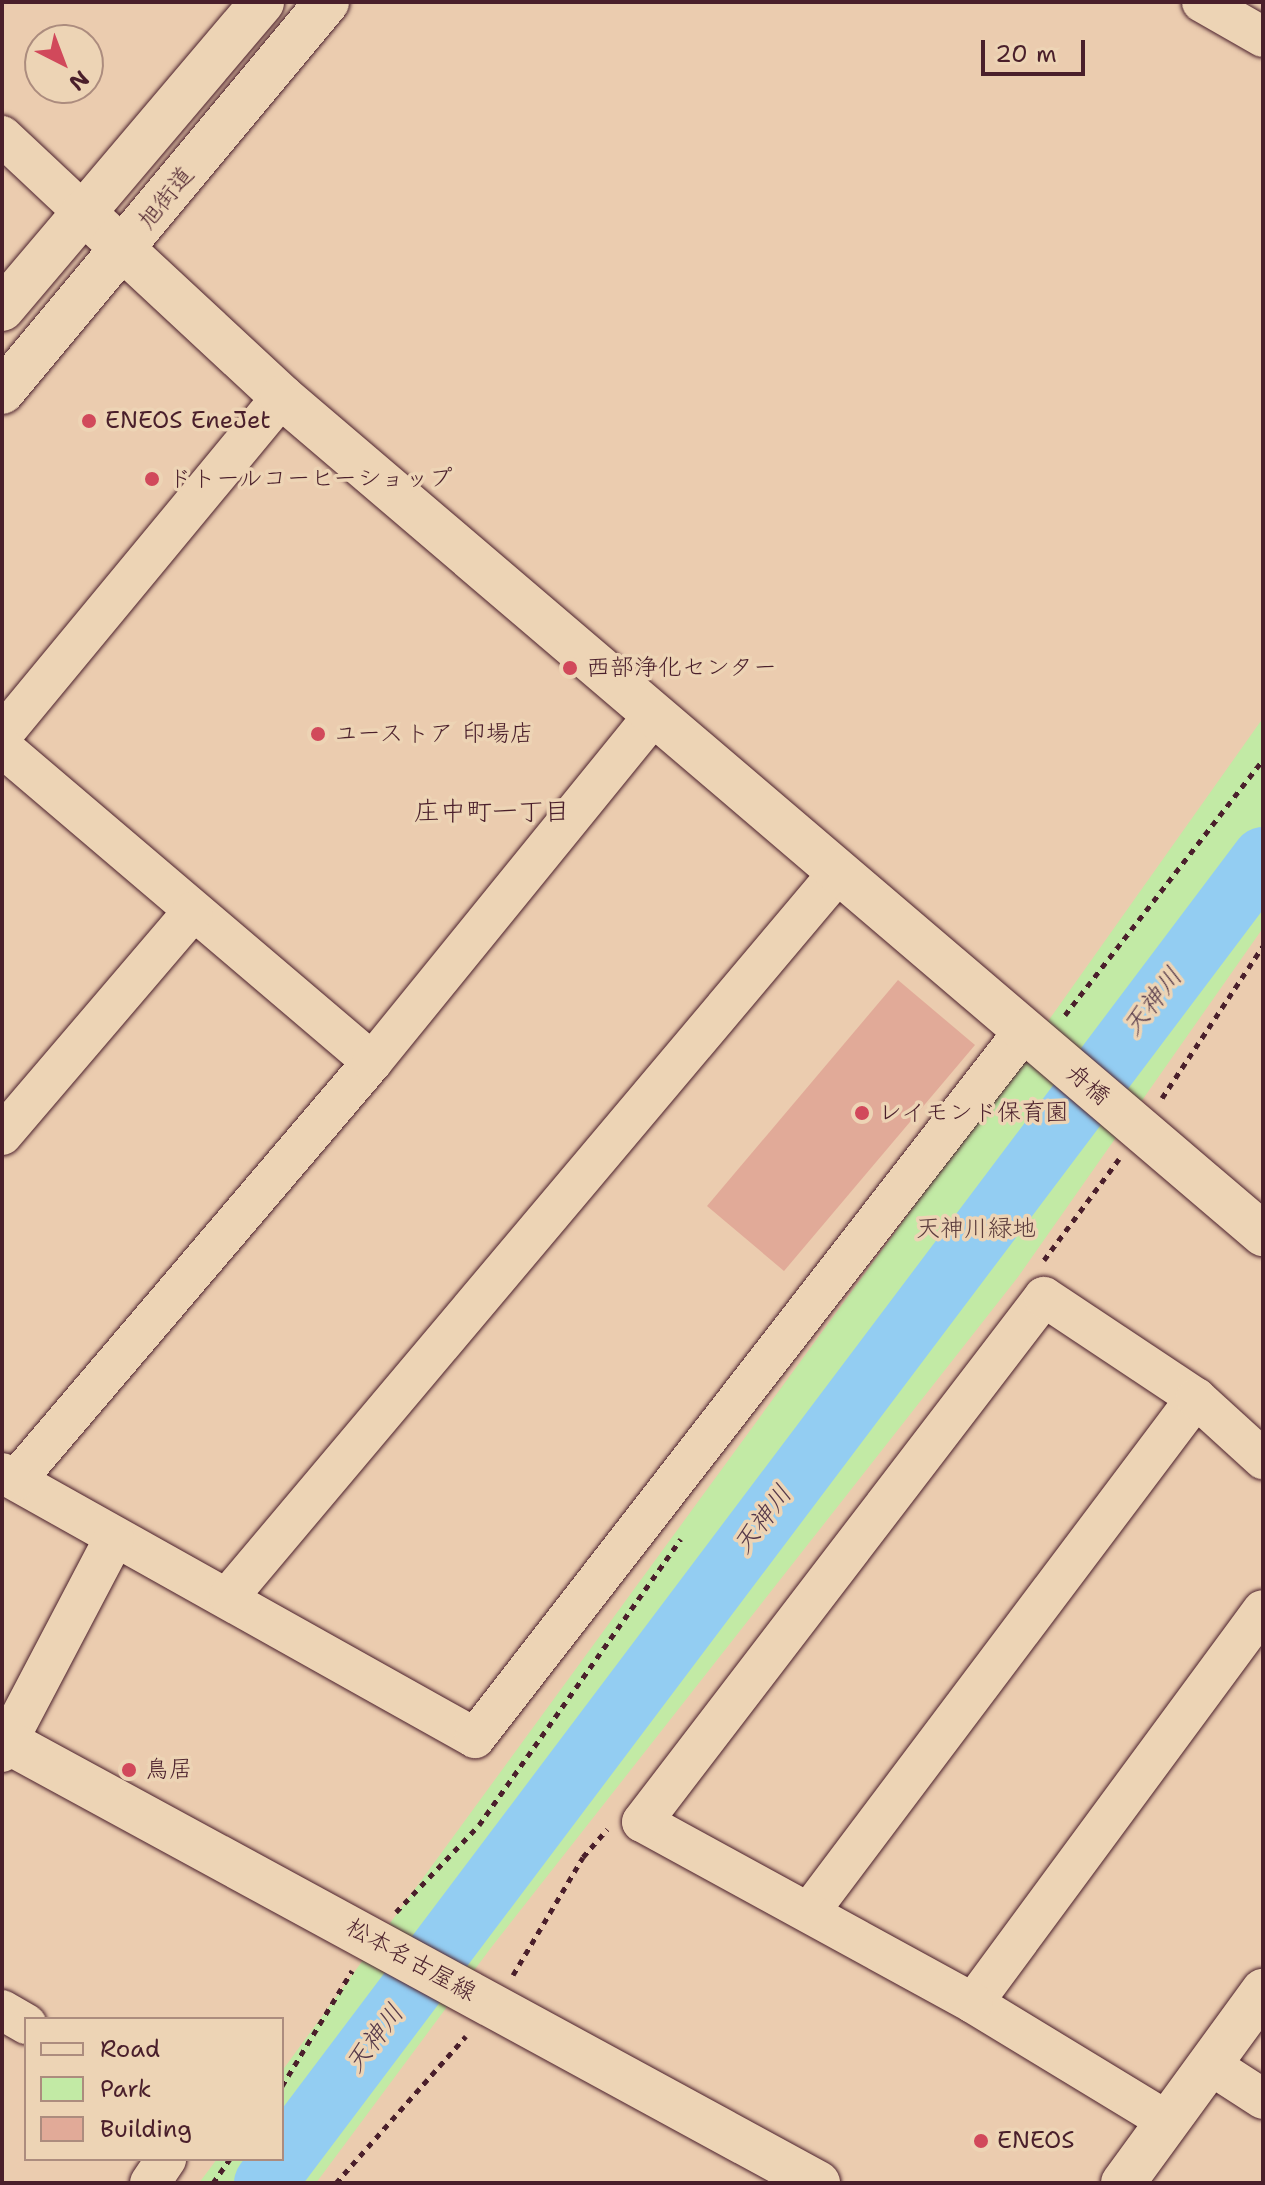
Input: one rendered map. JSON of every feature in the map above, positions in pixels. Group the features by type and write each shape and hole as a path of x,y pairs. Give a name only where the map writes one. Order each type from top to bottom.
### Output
{"street":[{"path":"2,309 262,2"},
{"name":"旭街道","path":"2,392 124,250 327,2"},
{"path":"1202,2 1263,37"},
{"path":"2,136 83,212"},
{"name":"舟橋","path":"83,212 282,397 1263,1234"},
{"path":"2,735 282,397"},
{"path":"654,715 372,1062 9,1477 114,1539 229,1596 475,1738 1036,1041"},
{"path":"2,747 372,1062"},
{"path":"229,1596 838,873"},
{"path":"2,1135 193,911"},
{"path":"1167,2121 973,2003 810,1911 642,1822 1044,1297 1196,1398 1263,1459"},
{"path":"810,1911 1196,1398"},
{"path":"4,1744 114,1539"},
{"path":"973,2003 1263,1610"},
{"name":"松本名古屋線","path":"4,1744 378,1942 818,2183"},
{"path":"1123,2183 1263,1991"},
{"path":"2,2010 24,2023"},
{"path":"1209,2064 1263,2099"},
{"path":"150,2183 165,2161"}],"path":[{"path":"1036,1041 1263,760"},
{"path":"1136,1126 1263,946"},
{"path":"284,2083 378,1942"},
{"path":"336,2183 482,1999"},
{"path":"213,2183 229,2161"}],"green space":[{"name":"天神川緑地","path":"1263,718 1263,928 1018,1277 490,1949 316,2183 199,2183 216,2161 284,2161 284,2068 1012,1072"}],"building":[{"path":"898,980 975,1045 784,1271 707,1206"}],"waterway":[{"name":"天神川","path":"284,2158 1263,858"},
{"name":"天神川","path":"265,2183 282,2161"}],"place":[{"name":"ENEOS EneJet","path":"89,421"},
{"name":"ドトールコーヒーショップ","path":"152,479"},
{"name":"西部浄化センター","path":"570,668"},
{"name":"ユーストア 印場店","path":"318,734"},
{"name":"レイモンド保育園","path":"862,1113"},
{"name":"鳥居","path":"129,1770"},
{"name":"ENEOS","path":"981,2141"}],"district":[{"name":"庄中町一丁目","path":"492,811"}]}
